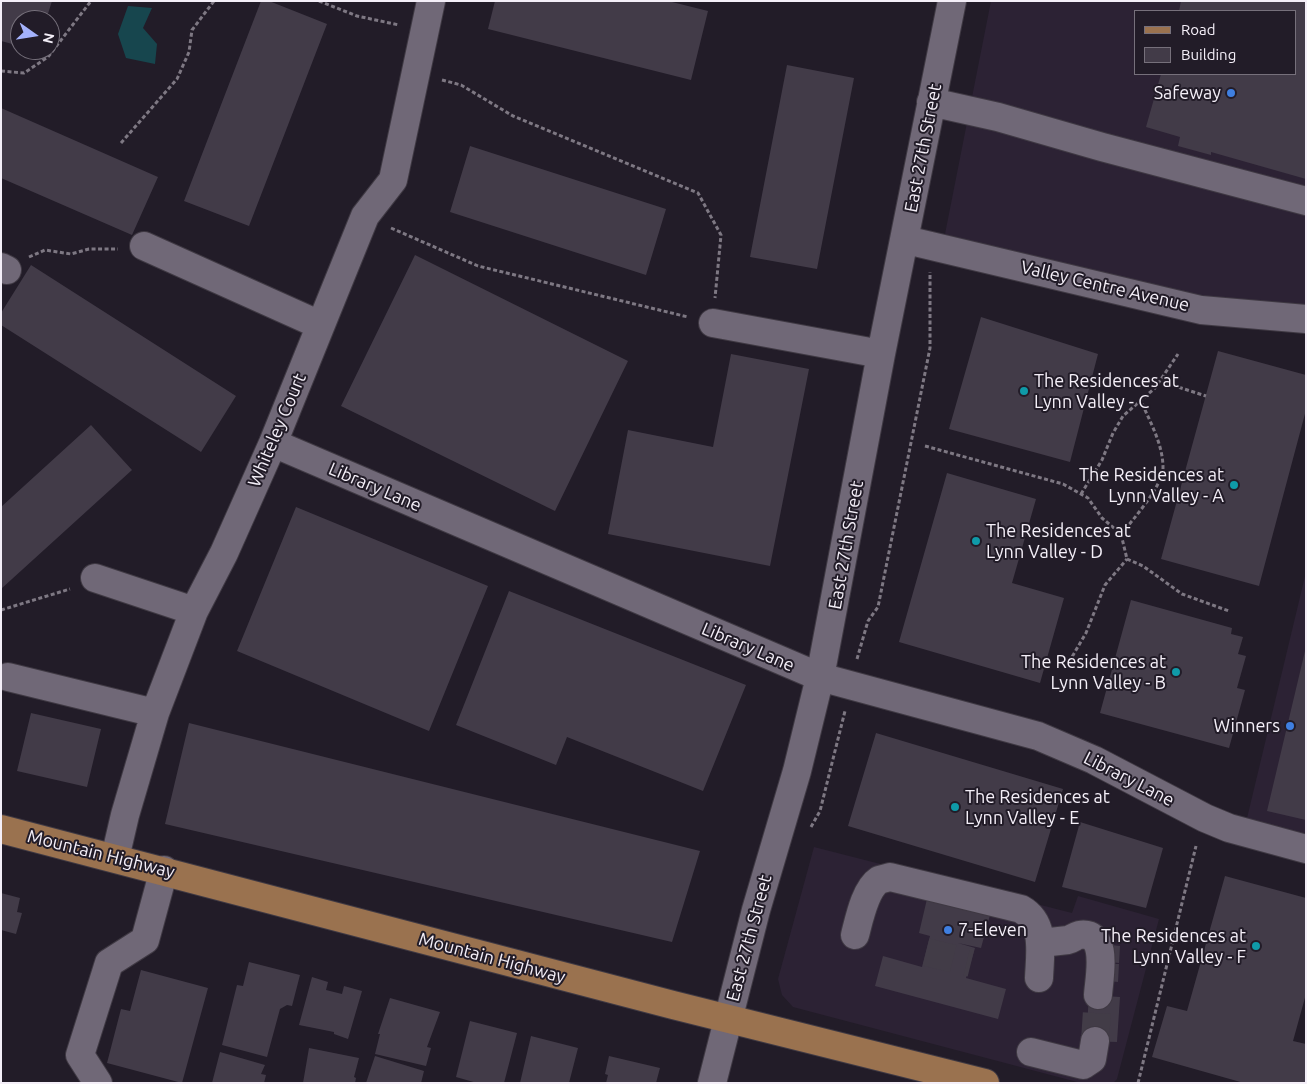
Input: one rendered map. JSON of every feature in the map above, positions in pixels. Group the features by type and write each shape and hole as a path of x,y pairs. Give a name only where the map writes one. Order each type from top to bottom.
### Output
{"main road":[{"name":"Mountain Highway","path":"1,829 164,870 728,1020 984,1083"}],"street":[{"name":"Whiteley Court","path":"115,858 125,814 154,713 194,612 224,553 273,443 365,216 393,180 431,1"},
{"name":"East 27th Street","path":"712,1083 756,910 797,772 820,677 881,354 906,240 931,102 952,1"},
{"path":"931,102 998,116 1102,147 1306,201"},
{"name":"Valley Centre Avenue","path":"906,240 1201,310 1306,319"},
{"path":"144,246 320,325"},
{"path":"713,323 881,354"},
{"name":"Library Lane","path":"273,443 820,677 1038,736 1094,760 1229,828 1306,849"},
{"path":"95,578 194,612"},
{"path":"8,677 154,713"},
{"path":"98,1083 80,1055 109,963 145,940 164,870"},
{"path":"856,934 862,910 871,889 878,880 890,877 1021,909 1031,915 1038,927 1041,943 1039,978"},
{"path":"1041,943 1069,939 1078,935 1088,936 1097,943 1101,952 1098,995"},
{"path":"1031,1052 1083,1065 1092,1059 1095,1041"}],"path":[{"path":"1,71 24,73 48,57 91,1"},
{"path":"121,143 177,79 189,52 192,30 214,1"},
{"path":"319,1 357,16 424,32"},
{"path":"365,216 478,266 713,323 721,235 698,193 513,116 461,85 416,72"},
{"path":"4,268 44,250 71,254 89,249 124,249 144,246"},
{"path":"863,636 878,607 928,358 929,293"},
{"path":"1081,494 1102,460 1113,433 1123,416 1141,401 1163,376 1178,354"},
{"path":"1163,376 1178,387 1206,396"},
{"path":"1121,534 1149,498 1163,470 1160,446 1141,401"},
{"path":"925,446 1024,472 1063,484 1081,494 1088,498 1102,518 1121,534 1127,560"},
{"path":"1127,560 1143,566 1182,594 1229,610"},
{"path":"1069,662 1089,627 1105,585 1127,560"},
{"path":"1,610 68,589 95,578"},
{"path":"1138,1083 1196,846"}],"shaded area":[{"path":"991,1 1306,1 1306,330 945,234"},
{"path":"1306,572 1306,855 1242,839"},
{"path":"814,847 1072,913 1078,896 1159,919 1117,1079 1113,1083 1081,1083 793,1007 782,995 778,979"}],"water":[{"path":"128,6 152,8 143,28 157,44 155,64 126,58 118,34"}],"building":[{"path":"1,1 52,1 49,10 10,10 10,43 1,41"},
{"path":"261,1 269,1 327,24 249,226 184,201"},
{"path":"495,1 668,1 708,11 691,80 488,29"},
{"name":"Safeway","path":"1181,1 1306,1 1306,179 1211,152 1211,155 1178,146 1180,137 1146,127 1161,75 1297,75 1297,10 1179,10"},
{"path":"787,65 854,78 817,269 750,257"},
{"path":"1,108 158,177 132,235 1,178"},
{"path":"470,146 666,209 646,275 450,212"},
{"path":"415,255 628,361 555,511 341,406"},
{"path":"31,265 236,396 201,452 1,325 1,313"},
{"name":"The Residences at Lynn Valley - C","path":"981,317 1098,354 1070,462 949,429"},
{"name":"The Residences at Lynn Valley - A","path":"1218,351 1306,375 1306,410 1259,586 1161,559"},
{"path":"731,354 809,369 770,566 608,534 628,430 713,447"},
{"path":"91,425 132,470 1,589 1,507"},
{"name":"The Residences at Lynn Valley - D","path":"947,473 1036,499 1012,583 1064,598 1040,683 899,642"},
{"path":"296,507 488,586 429,731 237,651"},
{"path":"509,591 746,685 703,791 567,737 556,765 456,725"},
{"name":"The Residences at Lynn Valley - B","path":"1131,600 1232,628 1231,634 1243,637 1238,654 1246,656 1237,688 1245,690 1229,748 1100,713"},
{"path":"1306,651 1306,820 1267,811"},
{"path":"31,713 101,729 87,787 17,771"},
{"path":"189,723 700,851 672,942 165,824"},
{"name":"The Residences at Lynn Valley - E","path":"876,733 1063,789 1035,882 848,826"},
{"path":"1080,822 1163,848 1146,908 1062,887"},
{"name":"The Residences at Lynn Valley - F","path":"1225,876 1306,898 1306,994 1293,1041 1306,1044 1306,1083 1244,1083 1152,1057 1167,1006 1187,1011"},
{"path":"1,893 20,898 17,912 22,913 16,934 1,930"},
{"path":"927,899 990,915 981,948 958,943 975,948 966,978 1006,989 998,1019 875,986 883,956 922,967 930,936 919,933"},
{"path":"1111,945 1120,946 1119,963 1110,962"},
{"path":"249,962 300,975 292,1006 287,1005 280,1009 267,1057 222,1045 237,985 243,986"},
{"path":"1110,964 1119,964 1118,982 1109,981"},
{"path":"141,970 208,988 182,1083 107,1063 121,1009 130,1011"},
{"path":"312,977 328,982 326,990 342,994 344,986 362,991 348,1039 334,1034 334,1032 299,1025"},
{"path":"1089,995 1120,997 1117,1042 1086,1041"},
{"path":"390,998 440,1012 427,1047 431,1048 426,1066 375,1054 380,1034 378,1034"},
{"path":"470,1021 517,1033 504,1083 477,1083 456,1077"},
{"path":"531,1036 578,1048 569,1083 520,1083"},
{"path":"309,1048 359,1058 354,1077 356,1078 355,1083 303,1083"},
{"path":"220,1052 265,1065 261,1074 266,1075 264,1083 212,1083"},
{"path":"375,1056 424,1071 421,1083 366,1083"},
{"path":"609,1056 660,1068 656,1083 606,1083 608,1075 605,1074"}],"tunnel":[{"path":"926,952 971,963"},
{"path":"1095,1041 1098,995"}],"place":[{"name":"Safeway","path":"1231,93"},
{"name":"The Residences at Lynn Valley - C","path":"1024,391"},
{"name":"The Residences at Lynn Valley - A","path":"1234,485"},
{"name":"The Residences at Lynn Valley - D","path":"976,541"},
{"name":"The Residences at Lynn Valley - B","path":"1176,672"},
{"name":"Winners","path":"1290,726"},
{"name":"The Residences at Lynn Valley - E","path":"955,807"},
{"name":"7-Eleven","path":"948,930"},
{"name":"The Residences at Lynn Valley - F","path":"1256,946"}]}
